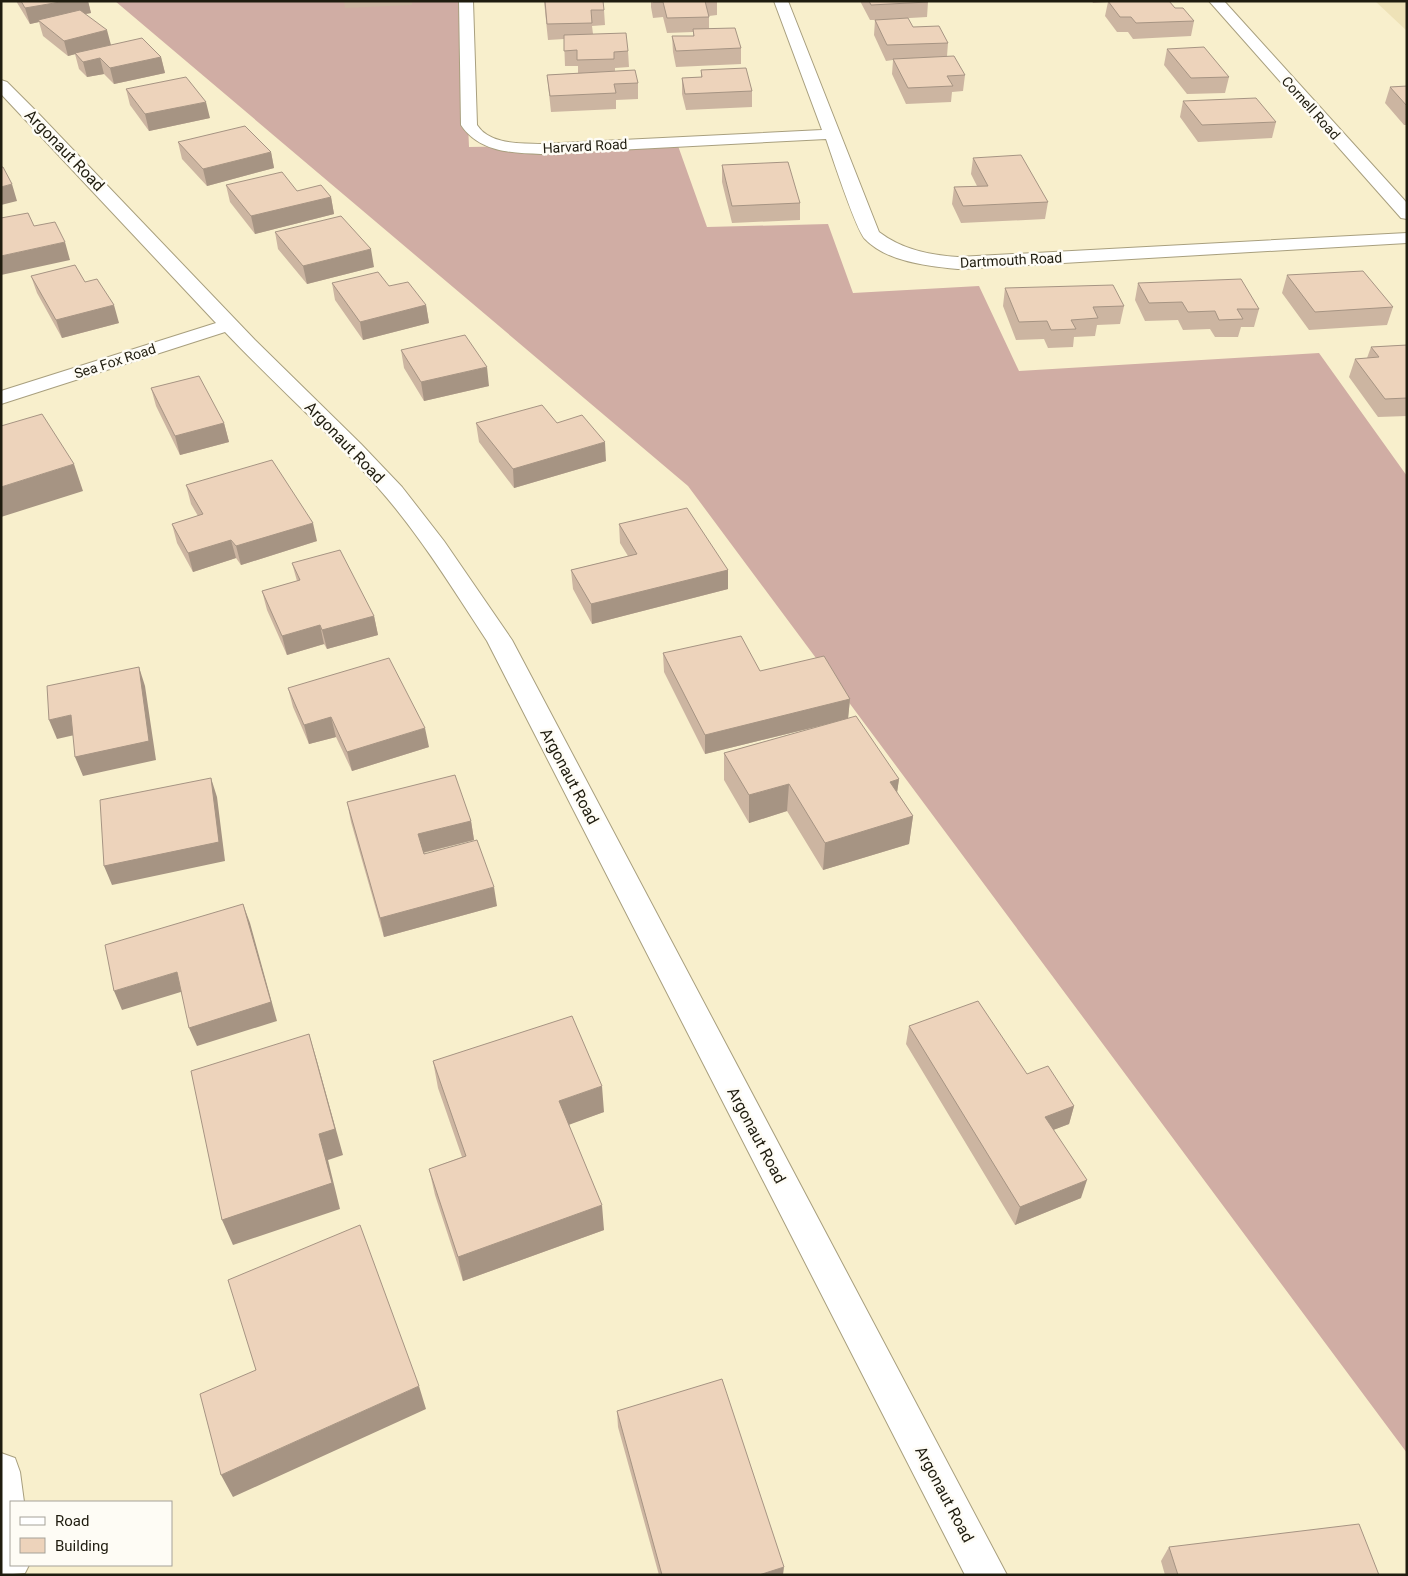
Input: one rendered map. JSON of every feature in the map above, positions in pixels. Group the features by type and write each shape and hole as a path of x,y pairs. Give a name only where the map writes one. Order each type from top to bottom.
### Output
{"street":[{"name":"Harvard Road","path":"466,1 469,124 481,138 497,144 541,149 832,134"},
{"name":"Dartmouth Road","path":"781,1 871,235 885,246 899,252 931,261 958,263 1407,238"},
{"name":"Cornell Road","path":"1216,1 1407,214"},
{"name":"Argonaut Road","path":"1,84 111,198 228,325 351,444 395,493 438,547 499,640 987,1575"},
{"name":"Sea Fox Road","path":"1,398 228,325"},
{"path":"1,1472 10,1550"}],"shaded area":[{"path":"115,1 463,1 469,147 677,143 707,227 828,224 853,293 979,286 1019,371 1319,353 1407,476 1407,1453 688,486"},
{"path":"1375,1 1407,1 1407,31"}],"building":[{"path":"21,1 66,1 25,8"},
{"path":"545,1 603,1 604,10 591,10 592,23 547,24"},
{"path":"652,1 705,1 709,17 667,18 663,2"},
{"path":"869,1 927,1 928,2 871,5"},
{"path":"1108,1 1169,1 1175,8 1183,8 1194,21 1136,23 1131,17 1120,17"},
{"path":"80,10 107,30 64,41 38,20"},
{"path":"908,18 913,27 939,26 948,43 887,45 875,20"},
{"path":"735,28 741,48 676,51 672,36 694,36 693,29"},
{"path":"626,33 628,51 614,52 614,59 577,60 577,50 564,51 564,35"},
{"path":"142,38 161,57 110,68 100,58 83,62 75,53"},
{"path":"1204,47 1229,77 1191,78 1167,49"},
{"path":"954,56 965,75 947,76 953,86 908,88 893,59"},
{"path":"746,68 752,91 685,94 682,78 702,77 701,70"},
{"path":"635,70 638,83 614,84 616,93 550,96 547,75"},
{"path":"186,77 206,102 145,114 126,89"},
{"path":"1407,86 1407,106 1390,87"},
{"path":"1256,98 1276,122 1202,125 1183,101"},
{"path":"245,126 271,152 203,169 178,142"},
{"path":"1021,155 1048,202 963,206 954,187 988,186 973,158"},
{"path":"788,162 800,203 732,206 722,165"},
{"path":"1,167 3,167 12,184 1,187"},
{"path":"282,172 297,191 321,185 331,197 251,216 226,185"},
{"path":"28,213 34,226 55,222 65,242 1,256 1,218"},
{"path":"341,216 371,249 303,266 275,232"},
{"path":"75,265 85,282 97,279 114,305 56,320 31,276"},
{"path":"1363,271 1393,307 1315,312 1287,275"},
{"path":"378,272 389,286 408,282 426,305 360,322 332,283"},
{"path":"1241,279 1259,309 1237,309 1243,319 1219,320 1215,311 1188,312 1182,302 1149,303 1138,283"},
{"path":"1113,285 1124,306 1093,307 1098,318 1071,320 1076,329 1051,330 1047,321 1019,322 1005,288"},
{"path":"465,335 487,367 421,382 401,350"},
{"path":"1407,345 1407,398 1385,399 1355,359 1379,357 1371,347"},
{"path":"199,376 224,423 175,436 151,388"},
{"path":"542,405 557,423 582,415 605,442 513,469 476,423"},
{"path":"42,414 74,464 1,487 1,426"},
{"path":"272,460 313,523 236,546 231,540 188,553 172,524 203,514 186,485"},
{"path":"687,508 728,570 591,604 571,570 637,554 619,524"},
{"path":"340,550 374,616 322,630 320,625 282,636 262,591 300,580 292,563"},
{"path":"741,636 760,671 824,656 850,699 705,735 663,653"},
{"path":"389,658 425,728 347,752 331,717 304,725 288,688"},
{"path":"139,667 149,741 75,757 71,715 49,720 47,686"},
{"path":"856,716 899,779 890,782 913,816 825,843 789,784 749,795 724,753"},
{"path":"455,775 471,821 418,834 424,854 477,840 494,887 380,918 347,802"},
{"path":"211,778 219,842 104,866 100,800"},
{"path":"243,904 271,1002 189,1028 177,972 114,991 105,945"},
{"path":"978,1001 1027,1074 1048,1066 1074,1106 1045,1117 1087,1180 1020,1207 909,1026"},
{"path":"572,1016 602,1086 559,1101 602,1205 458,1257 429,1169 466,1156 433,1061"},
{"path":"309,1034 335,1129 319,1134 332,1183 222,1220 191,1071"},
{"path":"360,1225 419,1386 221,1475 200,1394 256,1370 228,1280"},
{"path":"722,1379 784,1567 759,1575 662,1575 617,1411"},
{"path":"1359,1524 1379,1575 1178,1575 1169,1547"}]}
